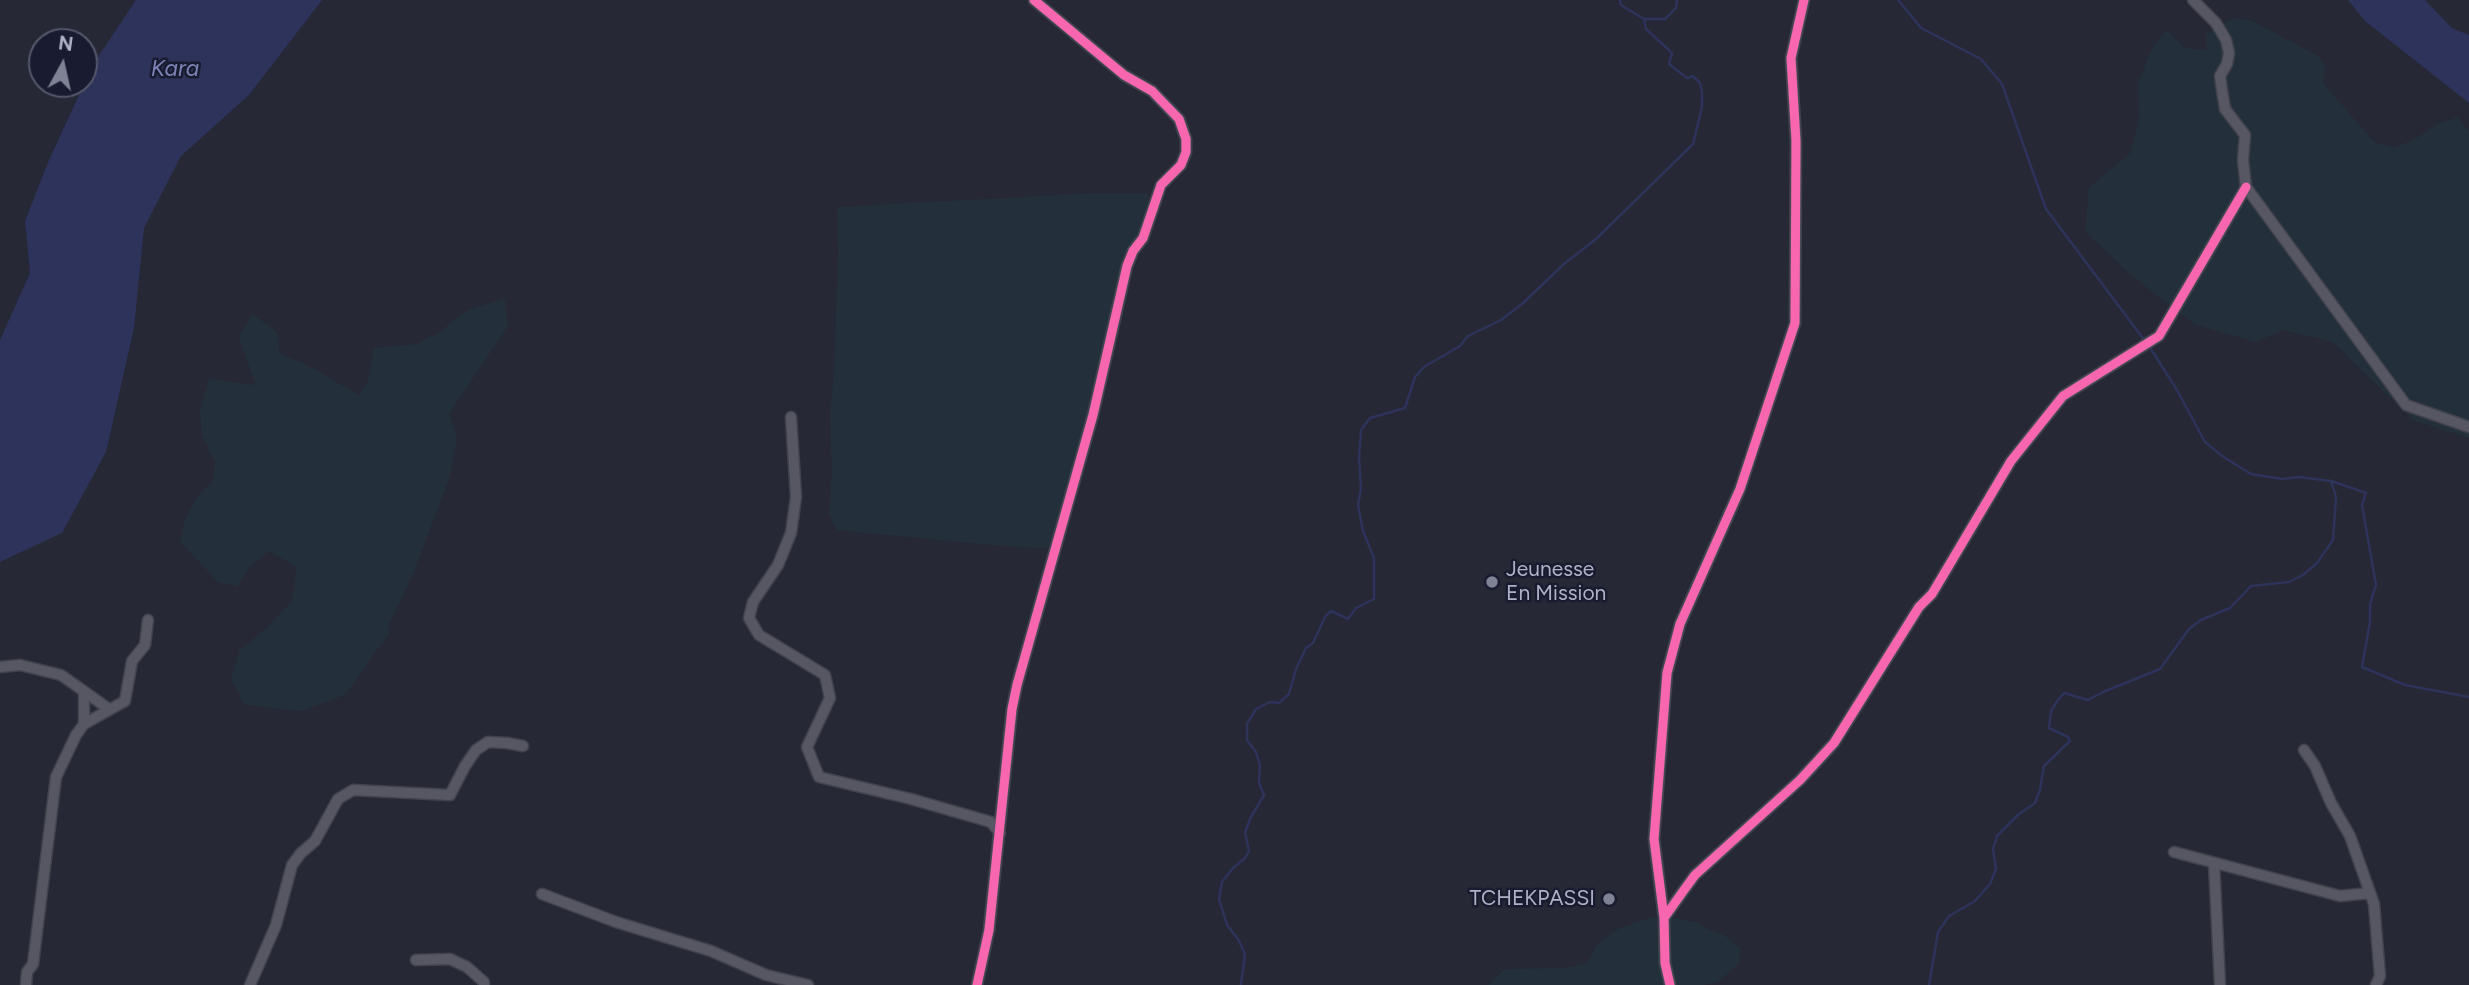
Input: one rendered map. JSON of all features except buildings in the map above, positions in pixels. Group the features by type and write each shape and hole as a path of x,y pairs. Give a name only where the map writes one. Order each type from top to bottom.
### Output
{"street":[{"path":"977,985 989,930 1012,709 1017,685 1093,415 1127,266 1133,251 1143,238 1161,185 1181,165 1186,152 1186,139 1179,119 1152,91 1124,75 1034,0"},
{"path":"1670,985 1665,963 1664,918 1654,839 1667,673 1680,624 1740,489 1795,323 1796,141 1791,58 1804,0"},
{"path":"2193,0 2216,23 2226,40 2229,53 2227,64 2220,76 2225,109 2245,135 2243,160 2246,187 2406,405 2469,427"},
{"path":"1664,918 1695,874 1800,780 1834,743 1919,607 1932,594 2011,461 2063,396 2159,335 2246,187"},
{"path":"791,417 796,497 791,533 778,565 753,602 749,618 759,635 825,675 830,698 807,747 818,777 911,799 991,822 1000,833"},
{"path":"26,985 27,972 33,964 56,777 84,724 125,701 132,661 145,645 148,620"},
{"path":"0,667 20,665 61,675 109,709"},
{"path":"84,692 84,724"},
{"path":"250,985 276,925 292,865 315,841 338,799 353,790 450,795 476,750 488,742 523,746"},
{"path":"2304,750 2315,766 2331,803 2350,836 2374,904 2380,976 2376,985"},
{"path":"2174,852 2340,896 2370,893"},
{"path":"2214,863 2220,985"},
{"path":"542,894 616,922 711,951 766,975 808,985"},
{"path":"416,960 450,959 467,967 484,985"}],"shaded area":[{"path":"2232,19 2251,20 2318,56 2325,66 2323,83 2374,142 2394,148 2417,138 2438,124 2458,117 2469,131 2469,438 2413,420 2333,342 2284,330 2255,342 2194,324 2130,274 2085,231 2089,188 2131,152 2139,116 2138,84 2151,50 2167,30 2184,48 2206,50 2206,34"},
{"path":"1097,193 1149,195 1141,236 1130,250 1054,543 1045,548 1013,547 837,530 829,514 832,471 830,415 838,252 837,207"},
{"path":"505,299 508,326 449,414 457,438 450,476 413,574 387,629 390,632 345,695 301,711 245,705 231,679 240,650 268,627 292,601 297,567 269,551 249,567 237,587 218,582 180,541 185,519 198,496 213,482 215,462 202,435 200,411 209,379 256,385 239,338 252,314 277,332 280,354 307,365 359,395 368,381 374,348 417,344 438,333 469,309"},
{"path":"1651,917 1699,923 1724,935 1740,948 1739,964 1717,982 1703,985 1488,985 1505,969 1564,968 1588,963 1597,944 1618,929"}],"water":[{"name":"Kara","path":"136,0 322,0 249,95 181,156 144,228 134,328 106,452 62,533 0,562 0,340 30,273 25,221 78,98 98,98 98,57"},
{"path":"2348,0 2425,0 2452,28 2469,35 2469,103 2365,21"}],"waterway":[{"path":"1620,0 1621,5 1644,19 1665,19 1676,8 1677,0"},
{"path":"1898,0 1921,28 1981,59 2002,84 2046,209 2145,341"},
{"path":"1241,985 1245,954 1227,925 1219,899 1222,882 1249,851 1245,832 1264,795 1259,783 1260,765 1256,752 1247,740 1247,724 1256,709 1270,702 1279,703 1289,694 1296,669 1306,648 1313,643 1325,617 1331,611 1348,619 1356,608 1374,599 1374,558 1363,531 1358,505 1361,488 1361,430 1370,418 1405,408 1415,377 1424,367 1460,346 1468,336 1501,320 1522,304 1565,263 1596,239 1693,144 1702,107 1700,83 1693,76 1687,78 1669,64 1672,53 1646,29 1644,19"},
{"path":"2149,346 2205,442 2222,456 2251,474 2282,479 2299,477 2331,481 2366,493 2362,505 2376,585 2370,604 2370,622 2362,667 2405,685 2469,697"},
{"path":"1929,985 1938,932 1949,916 1975,901 1990,884 1996,869 1993,849 1997,836 2019,814 2035,803 2044,766 2070,741 2068,737 2049,728 2051,711 2058,700 2064,693 2088,700 2160,669 2189,629 2201,620 2230,608 2251,586 2289,582 2303,575 2317,563 2333,540 2336,497 2331,481"}],"cycle path":[{"path":"977,985 989,930 1012,709 1017,685 1093,415 1127,266 1133,251 1143,238 1161,185 1181,165 1186,152 1186,139 1179,119 1152,91 1124,75 1034,0"},
{"path":"1664,918 1654,839 1667,673 1680,624 1740,489 1795,323 1796,141 1791,58 1804,0"},
{"path":"1670,985 1665,963 1664,918 1684,890 1695,875 1800,780 1834,743 1919,607 1932,594 2011,461 2063,396 2159,336 2246,187"}],"place":[{"name":"Jeunesse En Mission","path":"1492,582"},
{"name":"TCHEKPASSI","path":"1609,899"}]}
